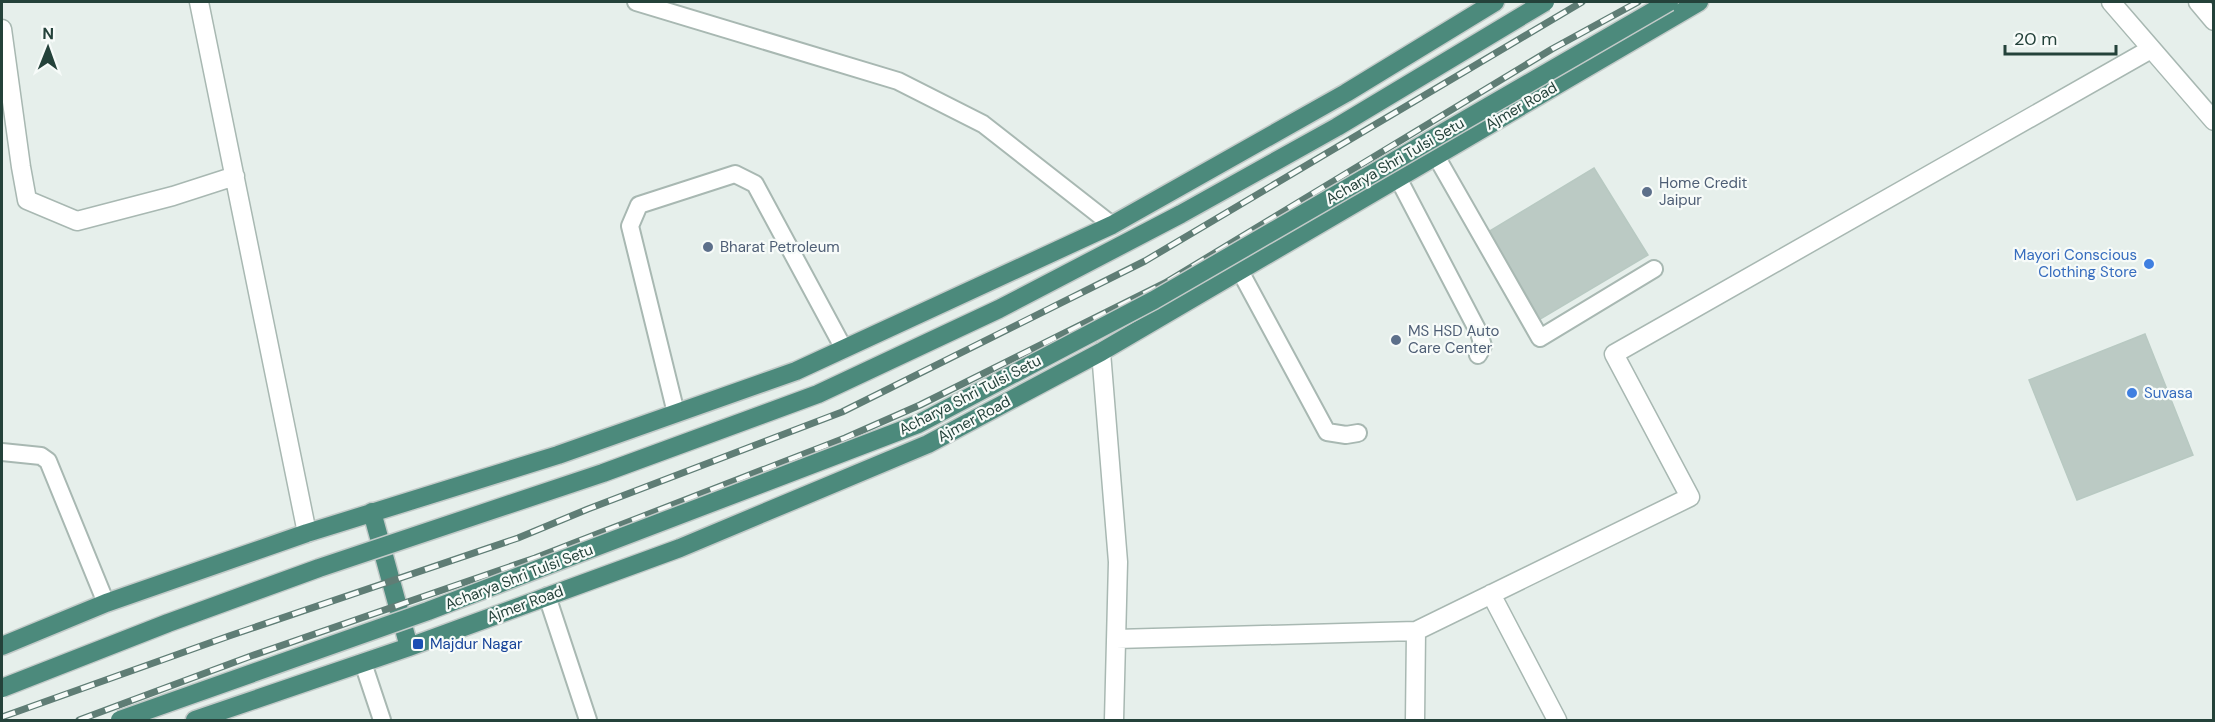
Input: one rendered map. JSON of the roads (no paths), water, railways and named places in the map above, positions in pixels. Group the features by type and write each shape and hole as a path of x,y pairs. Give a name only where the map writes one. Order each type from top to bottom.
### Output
{"highway":[{"path":"2,646 106,603 307,533 558,455 796,371 1112,225 1346,93 1495,2"},
{"path":"2,688 319,568 603,474 818,394 999,309 1181,214 1337,127 1545,2"},
{"name":"Acharya Shri Tulsi Setu","path":"120,720 428,611 918,424 1154,300 1669,2"},
{"name":"Ajmer Road","path":"195,720 409,647 680,548 928,444 1101,352 1699,2"},
{"path":"372,512 409,647"}],"street":[{"path":"198,2 307,533"},
{"path":"2111,2 2214,121"},
{"path":"2198,2 2214,21"},
{"path":"2,29 27,200 77,221 173,196 235,176"},
{"path":"1116,639 1416,631 1690,497 1614,354 2151,49"},
{"path":"1101,352 1118,562 1114,720"},
{"path":"1491,594 1557,720"},
{"path":"1415,720 1416,631"}],"lane":[{"path":"636,2 898,81 983,124 1112,225"},
{"path":"1436,156 1540,338 1654,269"},
{"path":"676,413 630,226 639,205 735,174 755,184 844,349"},
{"path":"1398,178 1479,333 1483,346 1478,355"},
{"path":"1240,271 1327,432 1346,435 1358,433"},
{"path":"2,452 41,456 48,461 106,603"},
{"path":"547,596 588,720"},
{"path":"363,663 382,720"}],"railway":[{"path":"2,717 229,636 518,538 842,412 1145,261 1582,2"},
{"path":"79,720 251,656 535,558 845,438 920,405 1165,283 1552,49 1638,2"}],"place":[{"name":"Home Credit Jaipur","path":"1647,192"},
{"name":"Bharat Petroleum","path":"708,247"},
{"name":"Mayori Conscious Clothing Store","path":"2149,264"},
{"name":"MS HSD Auto Care Center","path":"1396,340"},
{"name":"Suvasa","path":"2132,393"},
{"name":"Majdur Nagar","path":"418,644"}]}
